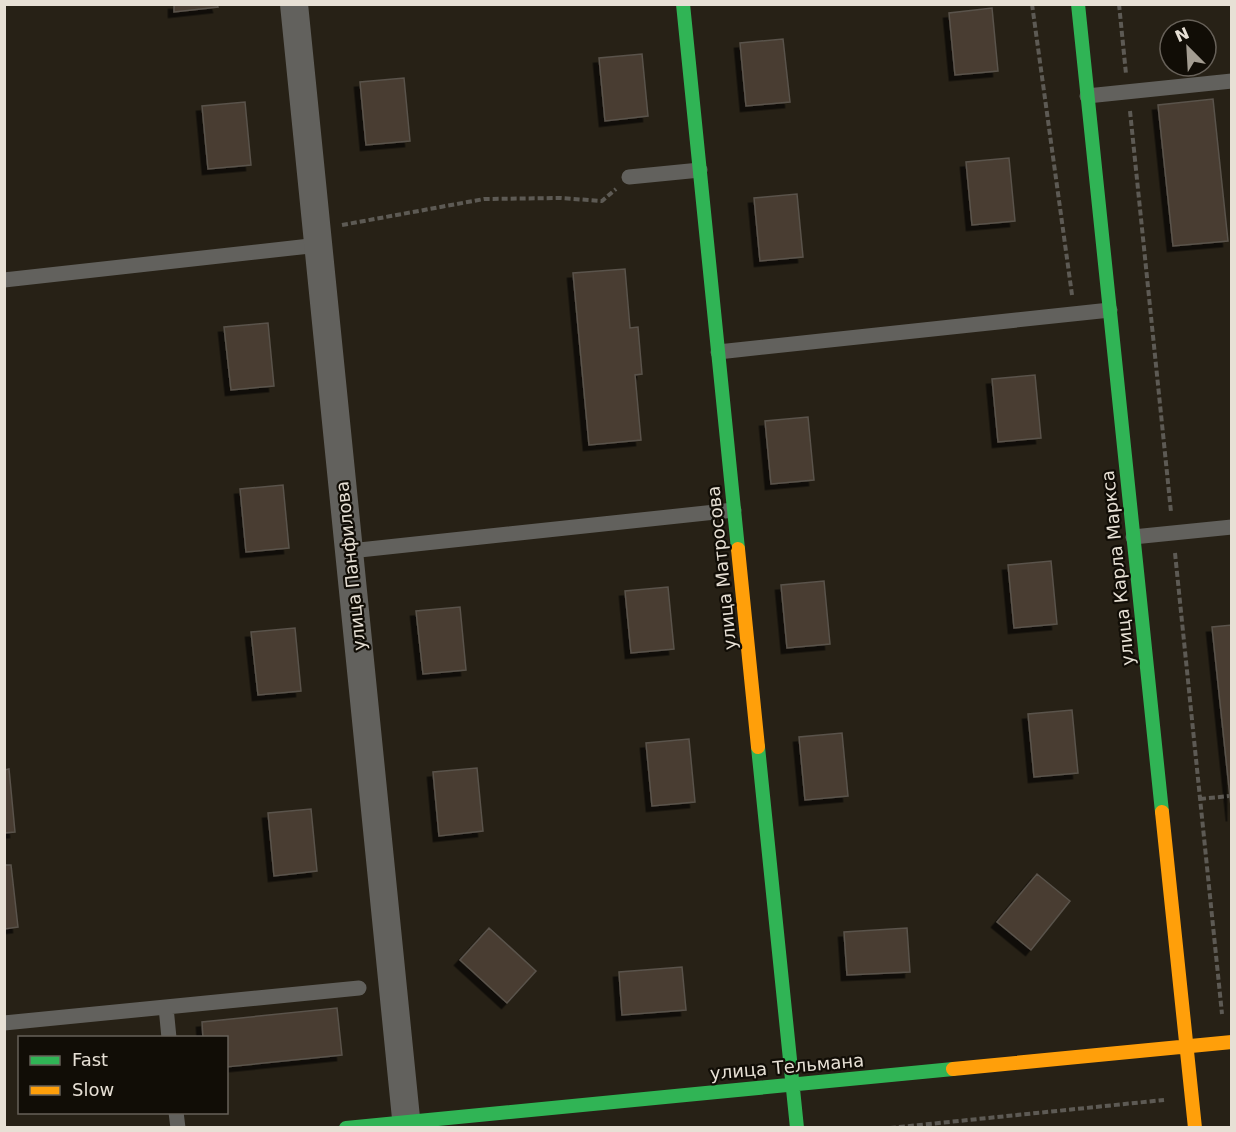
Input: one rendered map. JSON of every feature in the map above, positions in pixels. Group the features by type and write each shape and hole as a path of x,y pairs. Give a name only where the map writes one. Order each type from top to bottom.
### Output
{"main road":[{"name":"улица Матросова","path":"683,4 797,1128"},
{"name":"улица Карла Маркса","path":"1078,4 1195,1128"},
{"name":"улица Тельмана","path":"346,1128 566,1112 792,1085 1232,1042"}],"street":[{"name":"улица Панфилова","path":"294,4 407,1125"}],"lane":[{"path":"1087,96 1232,81"},
{"path":"629,177 700,170"},
{"path":"4,280 319,238"},
{"path":"718,352 1110,310"},
{"path":"350,551 734,510"},
{"path":"1133,537 1232,527"},
{"path":"4,1023 359,988"},
{"path":"166,1007 169,1036"}],"path":[{"path":"1032,4 1074,314"},
{"path":"319,238 484,199 560,198 602,201 629,177"},
{"path":"1200,799 1229,796"},
{"path":"890,1128 1175,1098 1191,1092"}],"building":[{"path":"174,4 217,4 218,7 174,12"},
{"path":"992,8 998,71 955,75 949,13"},
{"path":"783,39 790,102 746,106 740,43"},
{"path":"642,54 648,116 605,121 599,58"},
{"path":"404,78 410,141 366,145 360,82"},
{"path":"1213,99 1228,241 1173,246 1158,105"},
{"path":"245,102 251,165 208,169 202,106"},
{"path":"1009,158 1015,221 972,225 966,162"},
{"path":"797,194 803,257 760,261 754,198"},
{"path":"625,269 630,328 638,327 642,374 635,375 641,440 589,445 573,273"},
{"path":"268,323 274,386 231,390 224,327"},
{"path":"1035,375 1041,438 998,442 992,379"},
{"path":"808,417 814,480 771,484 765,421"},
{"path":"283,485 289,548 246,552 240,489"},
{"path":"1051,561 1057,624 1014,628 1008,565"},
{"path":"824,581 830,644 787,648 781,585"},
{"path":"668,587 674,649 631,653 625,591"},
{"path":"460,607 466,670 423,674 416,611"},
{"path":"1232,625 1232,816 1212,627"},
{"path":"295,628 301,691 258,695 251,632"},
{"path":"1072,710 1078,773 1034,777 1028,714"},
{"path":"842,733 848,796 805,800 799,737"},
{"path":"689,739 695,802 652,806 646,743"},
{"path":"477,768 483,831 439,836 433,772"},
{"path":"9,769 15,832 4,833 4,770"},
{"path":"311,809 317,871 274,876 268,813"},
{"path":"4,865 11,865 18,927 4,929"},
{"path":"1037,874 1070,901 1031,950 997,922"},
{"path":"489,928 536,971 507,1003 460,960"},
{"path":"907,928 910,972 847,975 844,932"},
{"path":"682,967 686,1010 622,1015 619,972"},
{"path":"337,1008 342,1055 228,1067 228,1036 203,1036 202,1022"}],"traffic: fast":[{"path":"683,4 738,549"},
{"path":"1078,4 1162,812"},
{"path":"758,747 797,1128"},
{"path":"346,1128 953,1069"}],"traffic: slow":[{"path":"738,549 758,747"},
{"path":"1162,812 1195,1128"},
{"path":"953,1069 1232,1042"}]}
